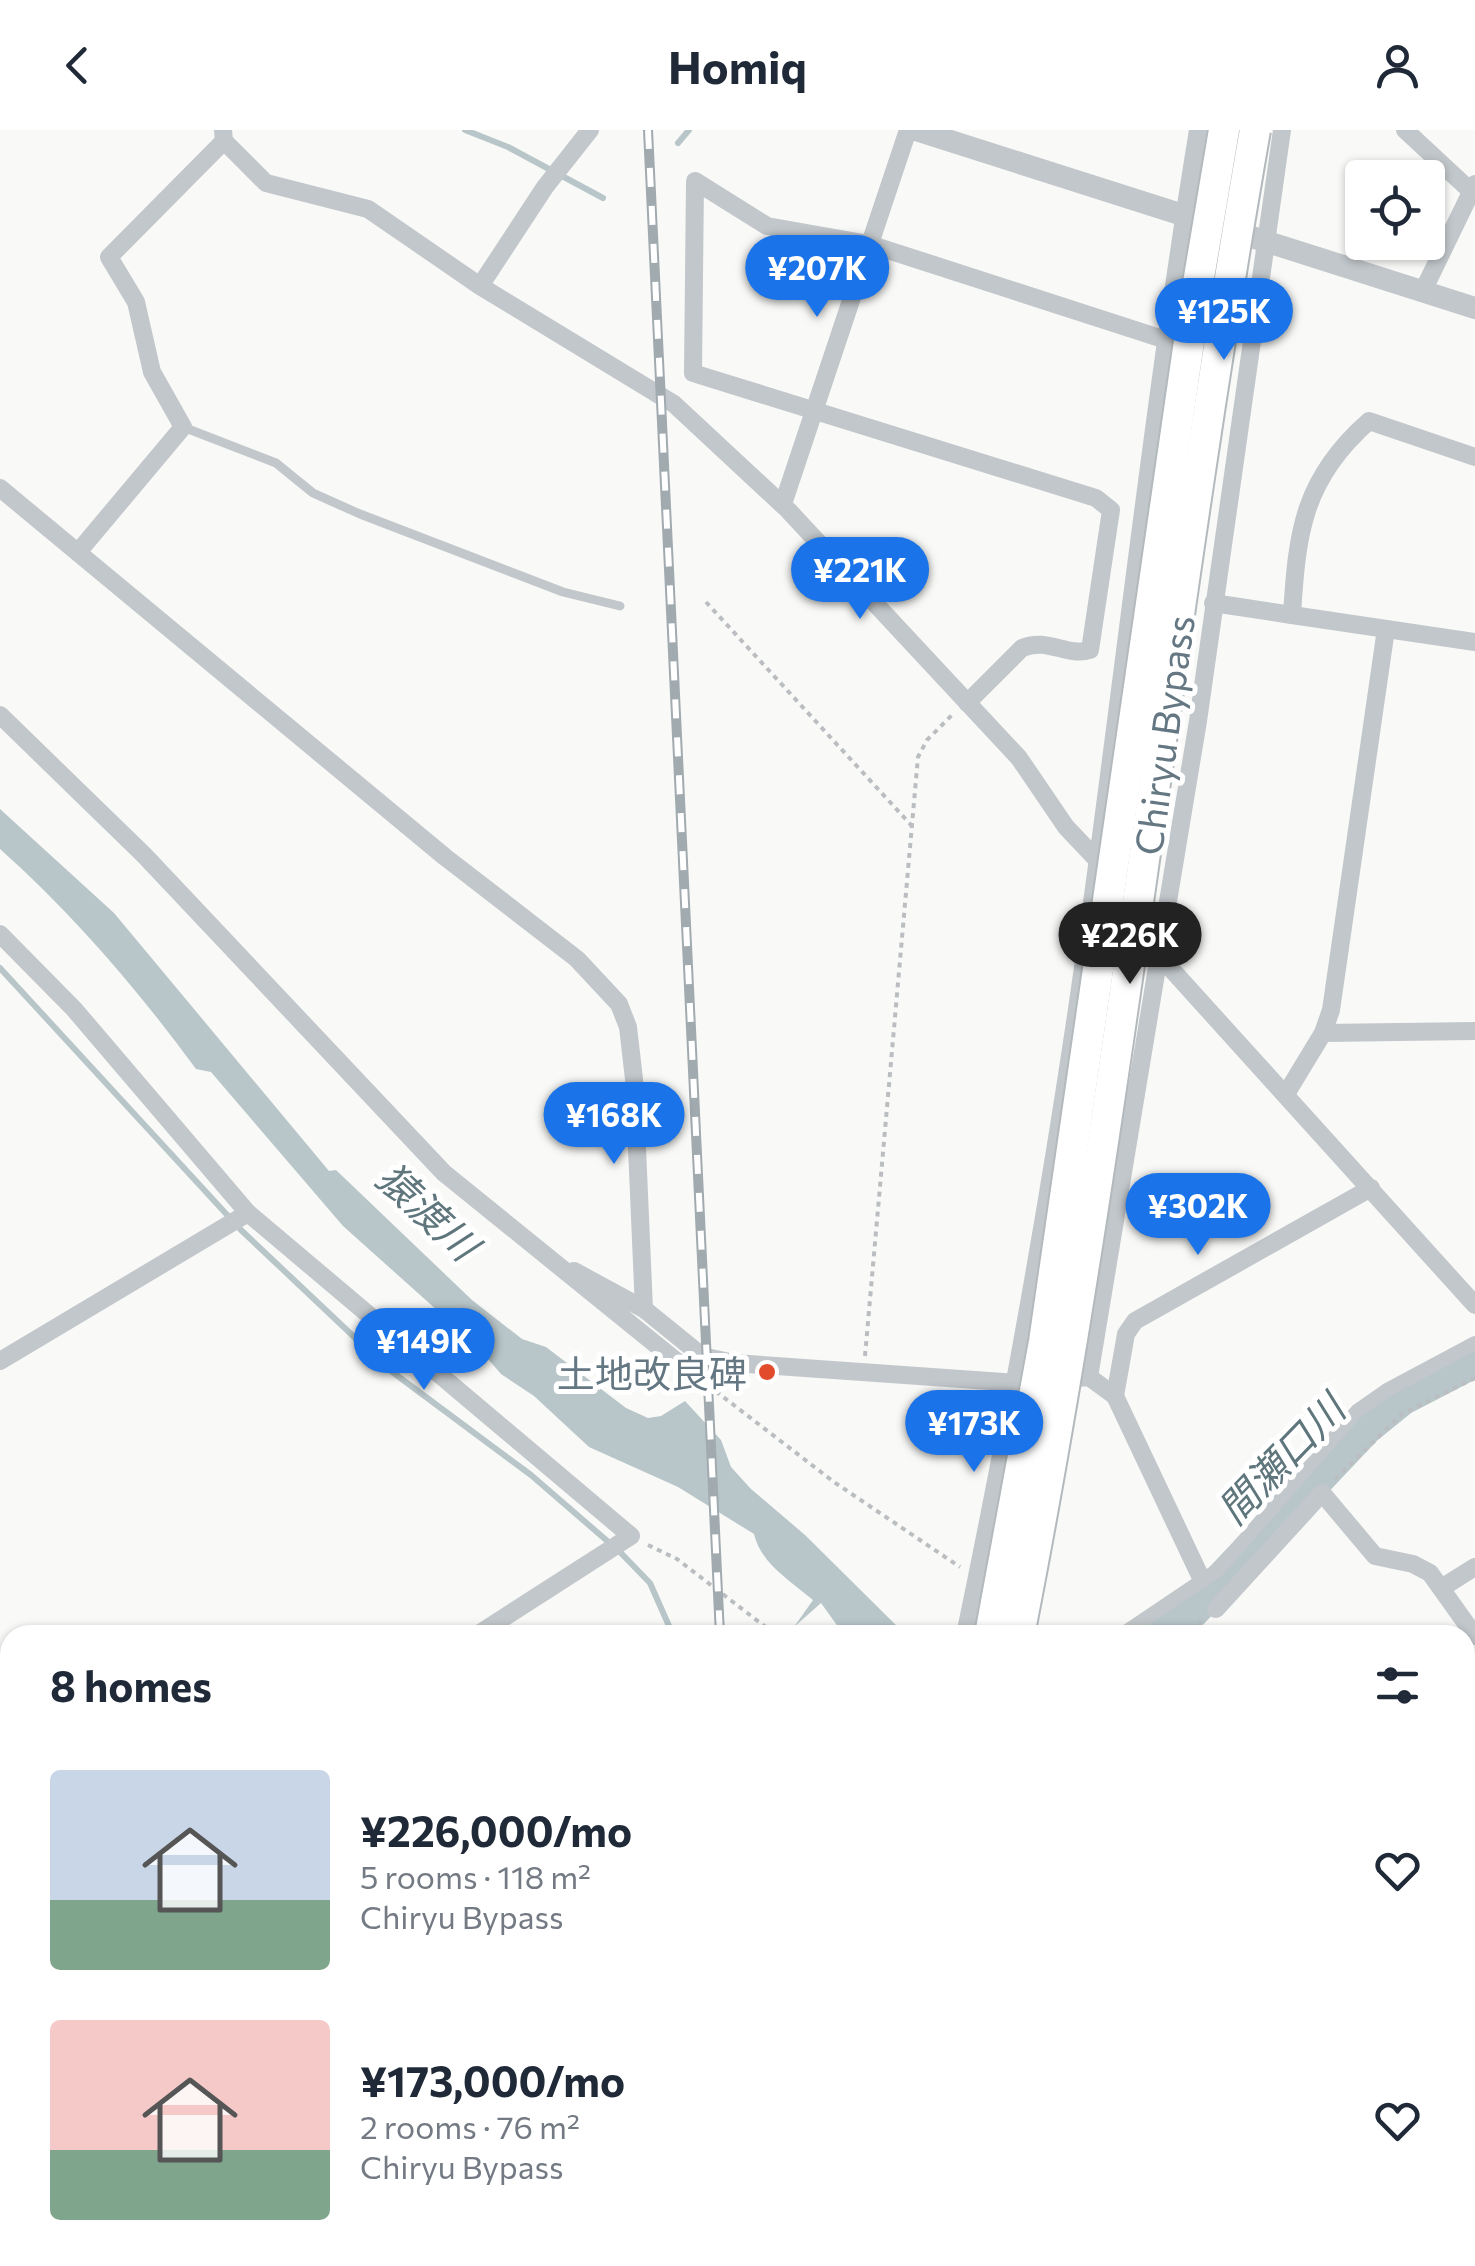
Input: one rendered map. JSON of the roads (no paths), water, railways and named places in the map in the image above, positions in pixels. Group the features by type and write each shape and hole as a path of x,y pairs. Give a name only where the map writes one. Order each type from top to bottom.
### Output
{"highway":[{"name":"Chiryu Bypass","path":"992,1625 1044,1342 1191,327 1224,130"},
{"name":"Chiryu Bypass","path":"1021,1625 1105,1152 1223,312 1255,130"}],"street":[{"path":"480,286 544,187 590,130"},
{"path":"783,504 810,412 908,130"},
{"path":"916,130 1475,308"},
{"path":"967,1625 1018,1382 1089,927 1166,340 1198,130"},
{"path":"1089,1377 1160,952 1282,130"},
{"path":"1404,130 1473,190 1423,290"},
{"path":"78,551 184,428 152,372 136,302 108,258 224,135 266,183 368,209 480,286 674,404 783,504 1019,758 1066,827 1098,863 1168,891"},
{"path":"966,702 1022,648 1033,643 1080,652 1090,650 1111,510 1096,498 693,373 694,180 767,226 869,244 1166,340"},
{"path":"1292,615 1303,512 1342,444 1369,421 1475,458"},
{"path":"0,488 445,858 577,959 619,1004 628,1027 634,1080 644,1309"},
{"path":"1213,603 1475,642"},
{"path":"1286,1094 1332,1010 1386,629"},
{"path":"0,714 144,855 444,1173 680,1364"},
{"path":"1089,927 1160,952 1475,1305"},
{"path":"0,934 74,1009 248,1212 631,1536 493,1625"},
{"path":"1323,1032 1475,1031"},
{"path":"1114,1396 1126,1334 1135,1321 1371,1188"},
{"path":"0,1361 248,1212"},
{"path":"532,1248 644,1309 702,1356 734,1363 1018,1382 1089,1377 1114,1396 1202,1580"},
{"path":"1135,1625 1219,1569 1357,1411 1387,1390 1475,1343"},
{"path":"1216,1609 1322,1493 1375,1556 1413,1564 1444,1586 1468,1625"},
{"path":"1444,1586 1475,1567"},
{"path":"977,1578 1021,1625"}],"lane":[{"path":"184,428 276,463 313,493 360,514 563,592 620,606"}],"waterway":[{"path":"465,130 508,147 603,198"},
{"path":"678,143 689,130"},
{"path":"0,968 241,1230 387,1368 531,1475 620,1552 650,1583 669,1625"},
{"name":"間瀬口川","path":"1174,1625 1192,1611 1365,1428 1402,1398 1475,1360"}],"railway":[{"path":"648,130 720,1625"}],"place":[{"name":"土地改良碑","path":"767,1372"}],"water label":[{"name":"猿渡川","path":"429,1210"}]}
